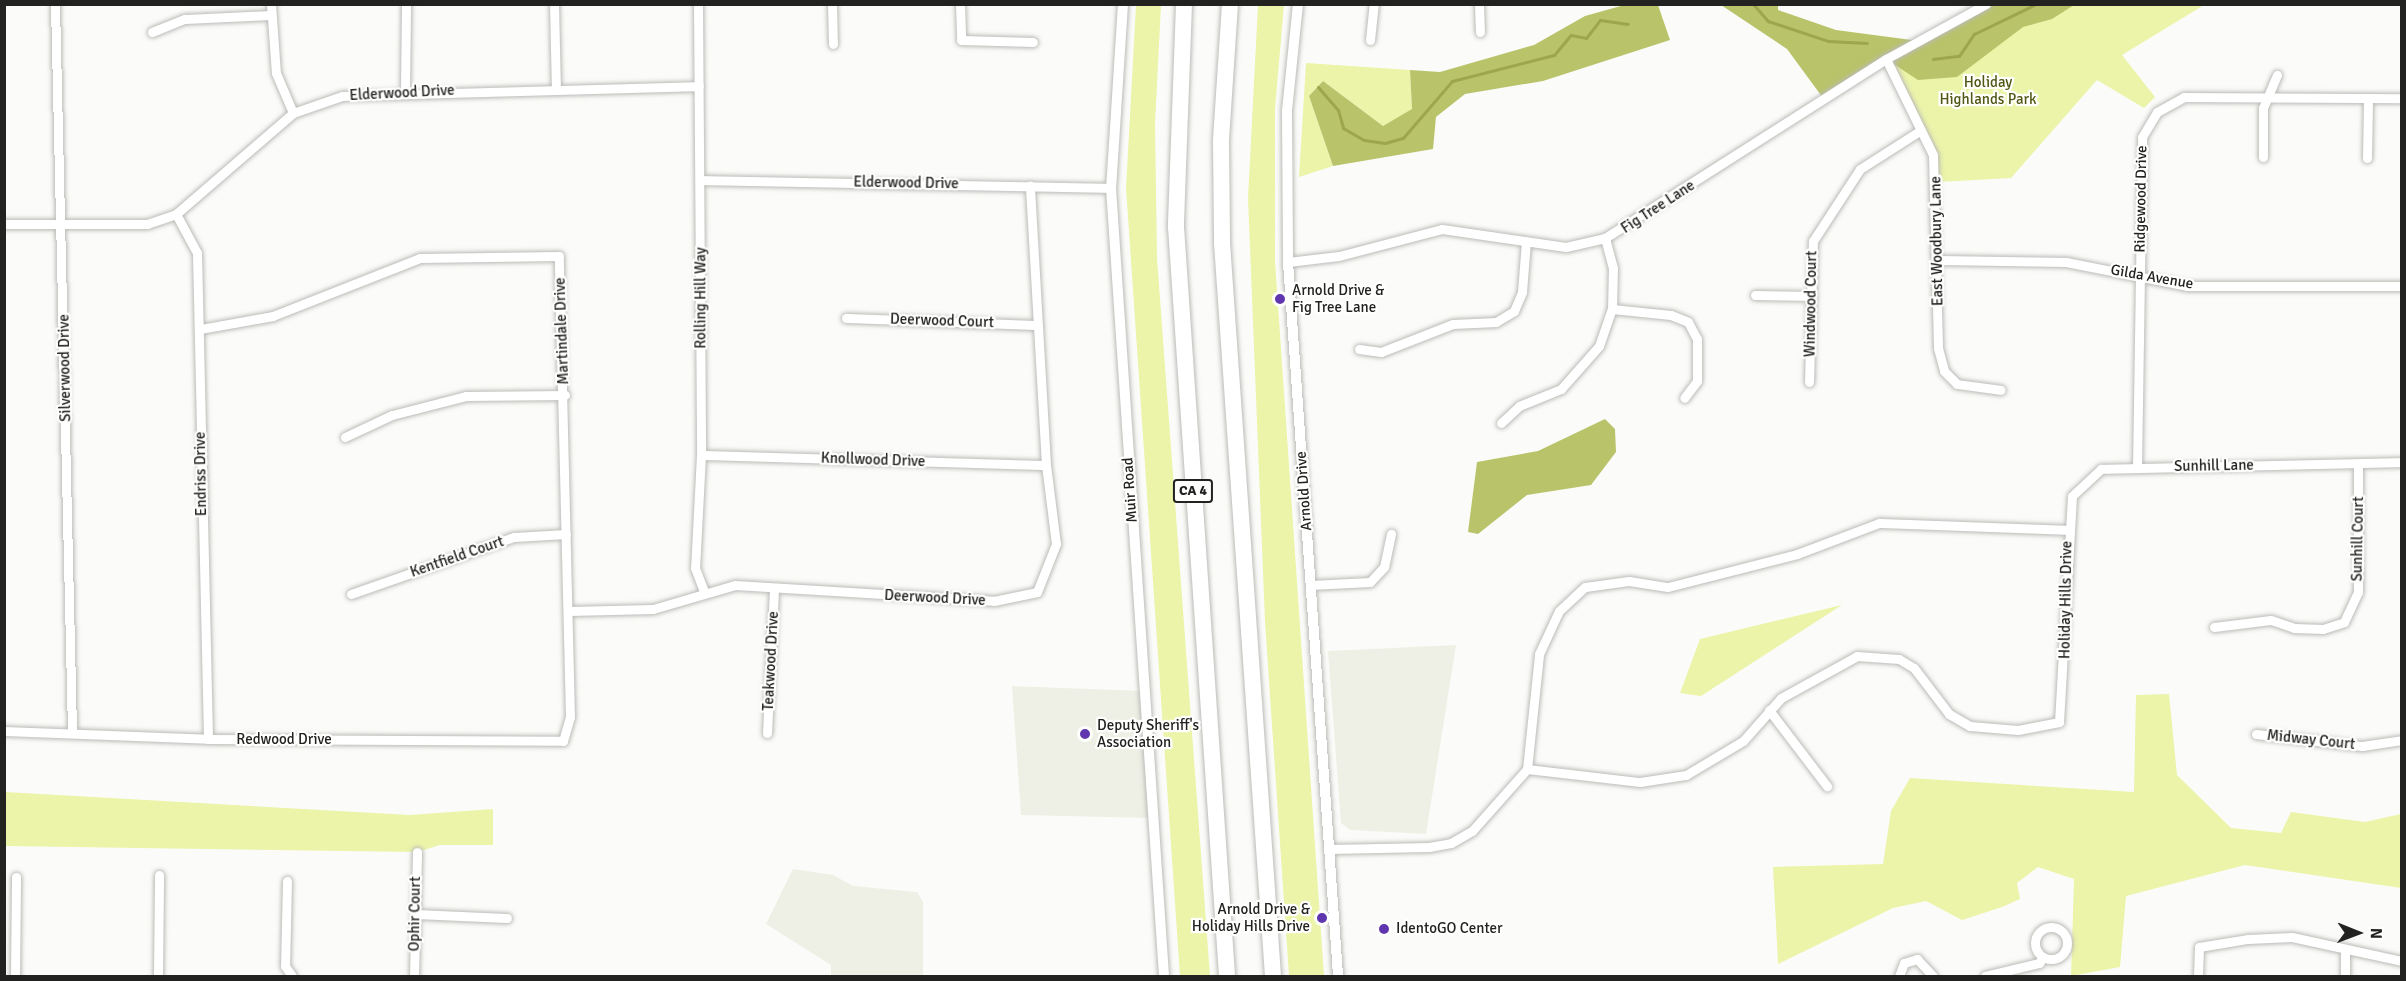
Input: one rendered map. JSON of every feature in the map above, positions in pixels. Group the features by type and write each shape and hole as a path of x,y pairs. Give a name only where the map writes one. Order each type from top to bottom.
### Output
{"highway":[{"name":"CA 4","path":"1184,4 1175,150 1176,244 1227,976"},
{"path":"1230,4 1222,115 1222,226 1273,976"}],"street":[{"name":"Silverwood Drive","path":"55,4 62,223 72,732"},
{"path":"271,4 276,73 292,113"},
{"path":"405,90 406,4"},
{"path":"554,4 556,90"},
{"name":"Rolling Hill Way","path":"698,4 701,180 700,455 695,568 704,591"},
{"path":"832,4 833,44"},
{"path":"960,4 961,40 1033,42"},
{"name":"Muir Road","path":"1123,4 1111,188 1164,976"},
{"name":"Arnold Drive","path":"1298,4 1287,111 1288,262 1338,976"},
{"path":"1370,40 1374,4"},
{"path":"1479,4 1480,32"},
{"name":"Fig Tree Lane","path":"1288,262 1339,256 1435,230 1566,247 1605,238 1886,59 1986,4"},
{"path":"152,32 185,19 271,15"},
{"name":"East Woodbury Lane","path":"1886,59 1921,130 1938,182 1940,260 1938,348 1944,371 1957,384 2001,390"},
{"path":"2263,157 2267,97 2277,75"},
{"name":"Elderwood Drive","path":"4,224 147,224 176,214 292,113 342,96 405,90 556,90 699,86"},
{"name":"Ridgewood Drive","path":"2137,467 2142,136 2157,112 2184,97 2402,98"},
{"path":"2367,158 2368,98"},
{"name":"Windwood Court","path":"1809,382 1812,241 1860,169 1921,130"},
{"name":"Elderwood Drive","path":"701,180 1111,188"},
{"name":"Deerwood Drive","path":"568,611 653,609 704,591 735,585 994,601 1037,592 1056,544 1046,465 1030,185"},
{"name":"Endriss Drive","path":"176,214 197,253 201,329 208,739"},
{"path":"1501,423 1519,406 1562,389 1585,367 1612,309 1613,268 1605,238"},
{"path":"1359,350 1381,352 1453,324 1496,322 1514,311 1522,292 1526,241"},
{"name":"Martindale Drive","path":"201,329 273,316 420,258 559,256 565,395 570,717 563,741"},
{"name":"Gilda Avenue","path":"1940,260 2066,261 2139,278 2187,286 2402,286"},
{"path":"1755,296 1812,296"},
{"path":"1612,309 1671,315 1688,322 1697,339 1697,381 1684,398"},
{"name":"Deerwood Court","path":"846,318 1037,325"},
{"path":"345,437 392,416 466,396 565,395"},
{"name":"Knollwood Drive","path":"700,455 1046,465"},
{"name":"Sunhill Lane","path":"2067,530 2072,496 2101,469 2402,462"},
{"name":"Sunhill Court","path":"2214,627 2271,620 2323,629 2344,622 2358,592 2358,464"},
{"name":"Holiday Hills Drive","path":"1879,523 2067,530 2064,693 2059,722 2018,730 1970,726 1949,714 1914,668 1899,659 1857,656 1781,698 1769,710 1723,757 1675,778 1640,782 1527,769 1539,654 1559,610 1586,587 1629,581 1668,587 1797,554 1879,523"},
{"name":"Kentfield Court","path":"351,594 514,537 566,534"},
{"path":"1310,585 1370,582 1384,567 1391,534"},
{"name":"Teakwood Drive","path":"767,733 774,588"},
{"path":"1769,710 1827,786"},
{"name":"Redwood Drive","path":"4,731 208,739 563,741"},
{"name":"Midway Court","path":"2256,734 2362,746 2402,740"},
{"path":"1329,849 1451,843 1472,831 1527,769"},
{"name":"Ophir Court","path":"414,976 417,852"},
{"path":"158,976 159,875"},
{"path":"15,976 16,877"},
{"path":"286,881 285,966 292,976"},
{"path":"415,914 507,918"},
{"path":"4,920 15,920"},
{"path":"2198,976 2199,947 2292,937 2345,952 2402,961"},
{"path":"2345,952 2345,976"},
{"path":"1984,976 2039,963 2043,957"},
{"path":"1899,976 1904,963 1917,959 1933,976"}],"shaded area":[{"path":"1456,645 1426,834 1350,830 1341,823 1328,651"},
{"path":"1012,686 1144,691 1152,818 1021,815"},
{"path":"793,869 833,875 853,886 917,892 923,902 923,976 831,976 831,965 766,924"}],"green space":[{"path":"1628,4 1658,5 1670,40 1543,81 1465,94 1436,117 1433,149 1333,166 1309,96 1323,81 1383,126 1412,109 1410,70 1440,72 1534,45 1585,16"},
{"path":"1136,5 1161,5 1155,124 1157,258 1210,976 1180,976 1126,188"},
{"path":"1258,5 1284,5 1275,109 1275,261 1324,976 1289,976 1265,622 1248,198"},
{"path":"1721,5 1778,5 1778,10 1836,30 1919,41 1986,5 2074,5 2052,19 2023,27 1957,77 1918,80 1886,59 1823,98 1787,49"},
{"name":"Holiday Highlands Park","path":"1986,5 2204,5 2122,55 2155,97 2144,108 2097,80 2011,178 1938,182 1933,155 1886,59"},
{"path":"1306,63 1410,70 1412,110 1383,126 1323,81 1309,96 1333,166 1299,177"},
{"path":"1605,419 1615,429 1616,452 1591,485 1527,495 1478,534 1468,532 1477,462 1538,451"},
{"path":"1842,605 1701,696 1680,693 1700,639"},
{"path":"2169,694 2177,775 2231,828 2281,833 2291,812 2365,822 2401,814 2401,888 2245,865 2126,896 2120,967 2071,976 2074,879 2038,867 2017,883 2020,899 2002,907 1962,920 1926,901 1893,908 1778,964 1773,867 1883,864 1891,811 1910,778 2134,792 2136,695"},
{"path":"5,792 410,815 493,809 493,845 440,845 417,852 5,846"}],"waterway":[{"path":"1753,4 1768,21 1828,41 1867,43"},
{"path":"1933,59 1959,56 1974,34 2036,4"},
{"path":"1318,87 1338,110 1343,128 1364,140 1385,143 1403,138 1452,81 1554,55 1571,35 1586,38 1600,20 1628,24"}],"place":[{"name":"Arnold Drive & Fig Tree Lane","path":"1280,299"},
{"name":"Deputy Sheriff's Association","path":"1085,734"},
{"name":"Arnold Drive & Holiday Hills Drive","path":"1322,918"},
{"name":"IdentoGO Center","path":"1384,929"}]}
